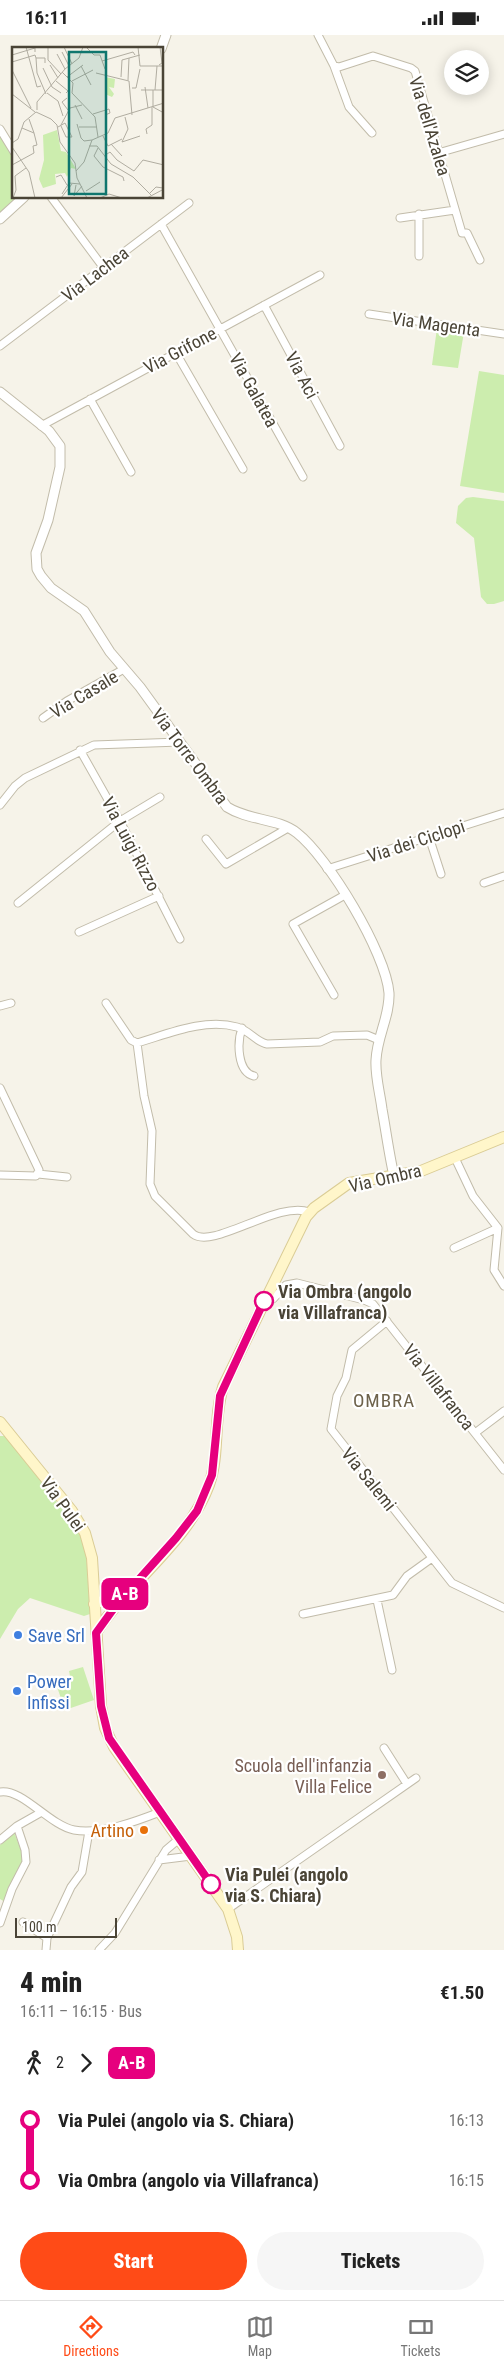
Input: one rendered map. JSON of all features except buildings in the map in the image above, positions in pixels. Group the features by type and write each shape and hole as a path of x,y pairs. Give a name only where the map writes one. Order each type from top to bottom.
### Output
{"main road":[{"name":"Via Ombra","path":"114,1601 126,1593 190,1523 204,1495 214,1464 220,1396 264,1301 309,1212 348,1183 421,1171 504,1137"},
{"name":"Via Pulei","path":"0,1422 80,1523 92,1558 101,1706 105,1728 114,1747 228,1909 234,1926 238,1950"},
{"path":"94,1584 100,1593 114,1601"},
{"path":"94,1604 114,1601"},
{"path":"96,1633 114,1601"}],"street":[{"path":"162,47 166,35"},
{"path":"318,35 334,66 349,107 372,133"},
{"name":"Via dell'Azalea","path":"334,66 339,67 373,56 411,68 414,71 462,233 467,233 480,260"},
{"path":"0,129 12,149"},
{"path":"438,153 504,134"},
{"path":"0,219 22,199"},
{"path":"52,199 103,267"},
{"name":"Via Lachea","path":"0,347 189,203"},
{"path":"400,218 418,214 442,214 455,210"},
{"path":"418,214 420,256"},
{"name":"Via Galatea","path":"161,224 303,477"},
{"name":"Via Grifone","path":"41,425 320,275"},
{"name":"Via Aci","path":"264,305 340,446"},
{"name":"Via Magenta","path":"368,314 504,333"},
{"path":"176,353 243,469"},
{"name":"Via Torre Ombra","path":"0,392 57,439 60,446 61,459 48,520 38,545 37,569 51,588 84,611 110,653 180,742 226,807 239,815 288,828 296,832 310,845 345,895 376,950 386,977 388,1011 379,1040 376,1072 394,1176"},
{"path":"90,399 131,472"},
{"name":"Via Casale","path":"43,718 67,701 124,669"},
{"path":"0,805 15,786 25,778 80,750 94,745 180,742"},
{"name":"Via Luigi Rizzo","path":"80,750 120,821 180,939"},
{"path":"18,903 120,821 160,797"},
{"name":"Via dei Ciclopi","path":"327,869 504,813"},
{"path":"206,839 226,864 288,828"},
{"path":"429,837 441,874"},
{"path":"484,883 504,876"},
{"path":"334,995 293,924 345,895"},
{"path":"79,932 159,896"},
{"path":"0,1006 11,1003"},
{"path":"106,1003 131,1040 137,1043 211,1024 242,1028 262,1043 320,1042 333,1036 367,1035 379,1040"},
{"path":"242,1028 240,1034 242,1065 245,1072 254,1076"},
{"path":"137,1043 144,1096 152,1131 150,1183 156,1196 193,1235 200,1237 232,1231 293,1209 309,1212"},
{"path":"0,1088 38,1166 38,1174"},
{"path":"455,1158 472,1196 498,1227 494,1270 504,1286"},
{"path":"0,1175 36,1176 38,1174 67,1177"},
{"path":"454,1248 498,1227"},
{"name":"Via Villafranca","path":"264,1301 273,1299 286,1285 297,1283 368,1301 387,1321 504,1470"},
{"name":"Via Salemi","path":"387,1321 352,1350 346,1378 337,1396 331,1429 452,1583 504,1608"},
{"path":"475,1433 504,1411"},
{"path":"303,1614 394,1595 407,1576 432,1558"},
{"path":"377,1600 392,1670"},
{"path":"384,1748 407,1784"},
{"path":"228,1909 416,1778"},
{"path":"0,1792 12,1792 40,1813 68,1829 89,1831 131,1823 160,1812"},
{"path":"0,1840 17,1826 40,1813"},
{"path":"0,1923 12,1889 26,1862 25,1850 17,1826"},
{"path":"46,1950 47,1938 71,1887 82,1872 89,1831"},
{"path":"99,1950 115,1933 158,1860 166,1849 179,1839"},
{"path":"158,1860 191,1856"},
{"path":"23,1922 47,1938"}],"green space":[{"path":"0,136 12,155 12,199 20,199 3,212 0,212"},
{"path":"437,328 464,332 458,368 432,365"},
{"path":"479,371 504,375 504,493 460,486"},
{"path":"473,497 504,501 504,601 494,604 487,604 481,597 474,538 456,523 458,506 466,498"},
{"path":"0,1436 6,1436 79,1531 86,1550 90,1614 84,1616 30,1598 18,1609 0,1639"},
{"path":"83,1667 94,1700 65,1710 55,1681 70,1676 69,1671"},
{"path":"14,1832 24,1858 5,1902 0,1899 0,1845"}],"bus line":[{"name":"A-B","path":"211,1884 109,1738 101,1706 96,1633 117,1604 190,1523 197,1511 212,1475 220,1396 264,1301"}],"place":[{"name":"Via Ombra (angolo via Villafranca)","path":"264,1301"},
{"name":"Save Srl","path":"18,1635"},
{"name":"Power Infissi","path":"17,1691"},
{"name":"Scuola dell'infanzia Villa Felice","path":"382,1775"},
{"name":"Artino","path":"144,1830"},
{"name":"Via Pulei (angolo via S. Chiara)","path":"211,1884"}],"district":[{"name":"OMBRA","path":"384,1400"}]}
